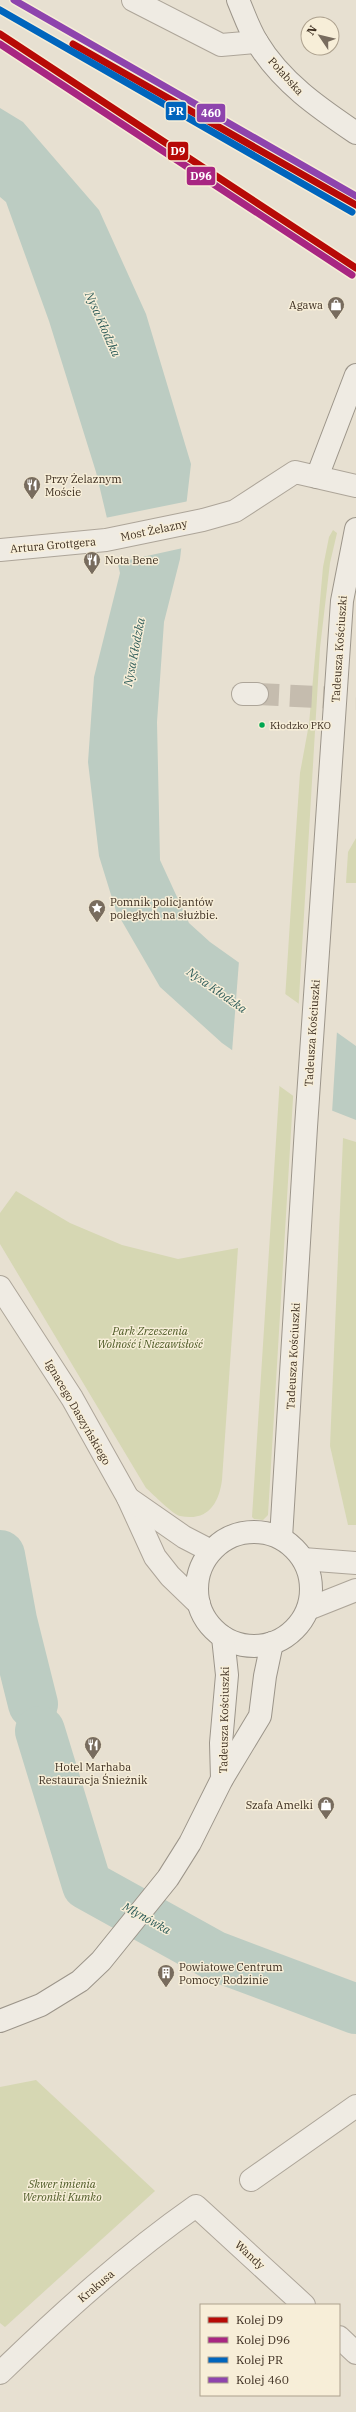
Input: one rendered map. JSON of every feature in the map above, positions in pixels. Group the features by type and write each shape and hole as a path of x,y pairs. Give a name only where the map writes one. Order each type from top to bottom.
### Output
{"street":[{"name":"Połabska","path":"238,0 257,42 298,91 356,133"},
{"path":"139,2 221,45 238,46 257,42"},
{"path":"317,477 356,375"},
{"name":"Most Żelazny","path":"106,540 203,520 235,511 295,472 356,486"},
{"name":"Tadeusza Kościuszki","path":"281,1538 306,1127 342,601 356,529"},
{"name":"Artura Grottgera","path":"0,550 106,540"},
{"name":"Ignacego Daszyńskiego","path":"0,1287 72,1398 128,1498 155,1557 170,1576 199,1604"},
{"name":"Ignacego Daszyńskiego","path":"128,1498 184,1538 211,1551"},
{"path":"250,1532 266,1533 281,1538 294,1547 303,1559 310,1575 312,1592 308,1609 294,1630 272,1643 256,1646 238,1644 223,1637 212,1628 199,1604 197,1585 201,1567 211,1551 235,1535 250,1532"},
{"path":"303,1559 356,1563"},
{"path":"308,1609 356,1590"},
{"name":"Tadeusza Kościuszki","path":"222,1779 221,1743 227,1675 223,1637"},
{"name":"Tadeusza Kościuszki","path":"0,2021 22,2014 64,1993 101,1961 168,1878 190,1843 222,1779 260,1716 265,1676 272,1643"},
{"path":"251,2180 356,2106"},
{"name":"Wandy","path":"196,2206 303,2304"},
{"name":"Krakusa","path":"0,2373 39,2335 164,2228 196,2206"},
{"path":"340,2338 356,2353"}],"green space":[{"path":"333,530 337,533 330,563 320,648 268,1515 263,1520 254,1519 252,1517 300,773 309,724 323,567 329,537"},
{"path":"356,838 356,883 346,883 348,852"},
{"path":"343,1138 356,1142 356,1525 348,1525 330,1446"},
{"name":"Park Zrzeszenia Wolność i Niezawisłość","path":"16,1191 70,1223 122,1245 178,1259 238,1248 222,1480 215,1503 205,1513 190,1517 180,1516 168,1508 146,1488 0,1244 0,1213"},
{"name":"Skwer imienia Weroniki Kumko","path":"36,2080 155,2191 5,2327 0,2323 0,2087"}],"water":[{"name":"Nysa Kłodzka","path":"0,108 23,122 99,210 146,314 191,464 180,559 164,622 157,722 160,860 189,923 210,942 356,1046 356,1120 300,1098 222,1043 160,987 116,911 99,856 88,762 94,677 120,573 96,472 49,321 6,202 0,197"}],"pier":[{"path":"189,501 183,548 115,563 105,518"},
{"path":"239,961 337,1031 332,1113 299,1100 232,1052"}],"waterway":[{"name":"Młynówka","path":"0,1555 12,1620 33,1704"},
{"name":"Młynówka","path":"40,1731 87,1885 215,1956 356,2009"}],"tunnel":[{"path":"257,694 356,699"}],"rail line":[{"name":"460","path":"14,0 356,196"},
{"name":"PR","path":"0,10 352,212"},
{"name":"D9","path":"0,34 356,268"},
{"name":"D96","path":"0,44 352,275"},
{"name":"D9","path":"73,44 356,205"}],"place":[{"name":"Agawa","path":"336,320"},
{"name":"Przy Żelaznym Moście","path":"32,500"},
{"name":"Nota Bene","path":"92,575"},
{"name":"Kłodzko PKO","path":"262,725"},
{"name":"Pomnik policjantów poległych na służbie.","path":"97,923"},
{"name":"Hotel Marhaba Restauracja Śnieżnik","path":"93,1760"},
{"name":"Szafa Amelki","path":"326,1820"},
{"name":"Powiatowe Centrum Pomocy Rodzinie","path":"166,1988"}]}
